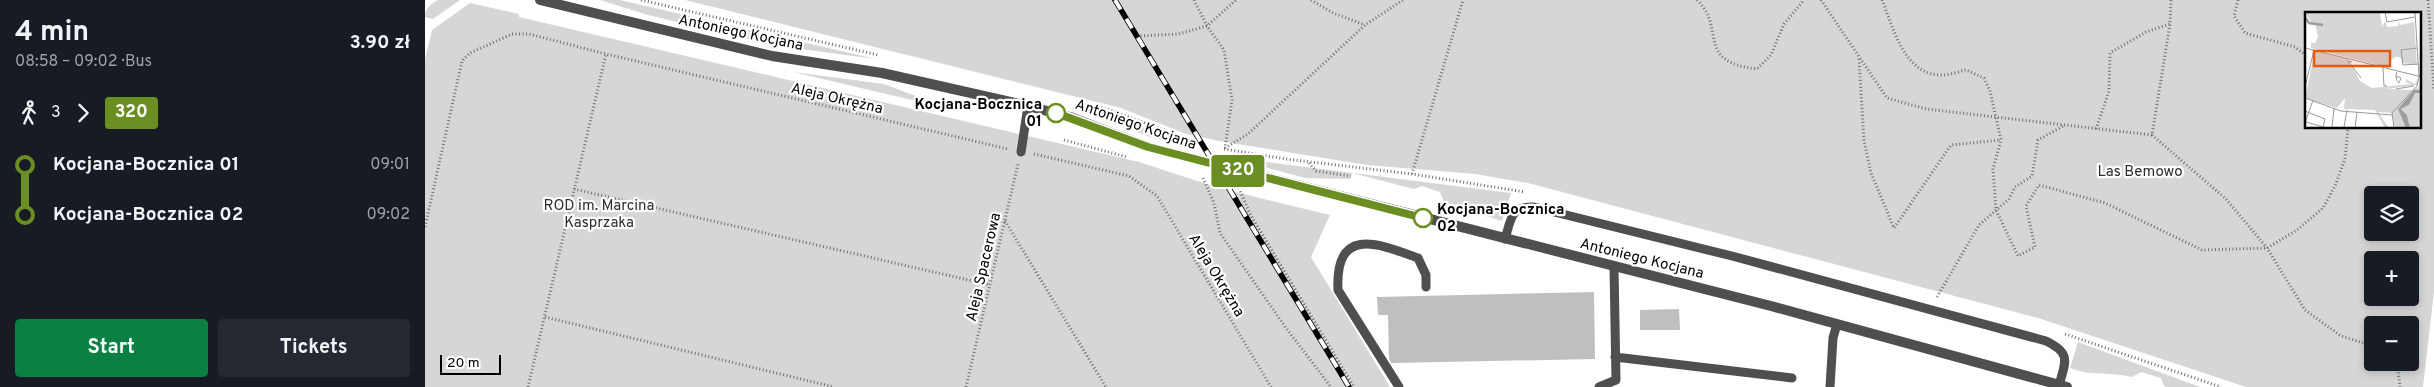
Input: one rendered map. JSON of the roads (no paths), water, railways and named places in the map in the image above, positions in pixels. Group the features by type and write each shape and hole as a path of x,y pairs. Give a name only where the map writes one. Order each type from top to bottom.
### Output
{"street":[{"name":"Antoniego Kocjana","path":"540,0 772,56 882,73 1028,106 1070,117 1148,147 1837,324 2063,386"}],"lane":[{"path":"1021,152 1028,106"},
{"path":"1505,239 1512,217 1517,210 1523,207 1534,207 1741,259 2046,341 2058,347 2064,354 2063,386"},
{"path":"1399,387 1337,290 1337,272 1340,260 1351,248 1367,243 1380,244 1418,258 1425,275 1426,287"},
{"path":"1599,387 1616,380 1614,267"},
{"path":"1830,387 1833,338 1837,324"},
{"path":"1615,357 1792,378"}],"railway":[{"path":"1115,0 1349,387"}],"place":[{"name":"Kocjana-Bocznica 01","path":"1056,113"},
{"name":"Kocjana-Bocznica 02","path":"1423,218"}],"park label":[{"name":"Las Bemowo","path":"2140,171"},
{"name":"ROD im. Marcina Kasprzaka","path":"599,214"}]}
